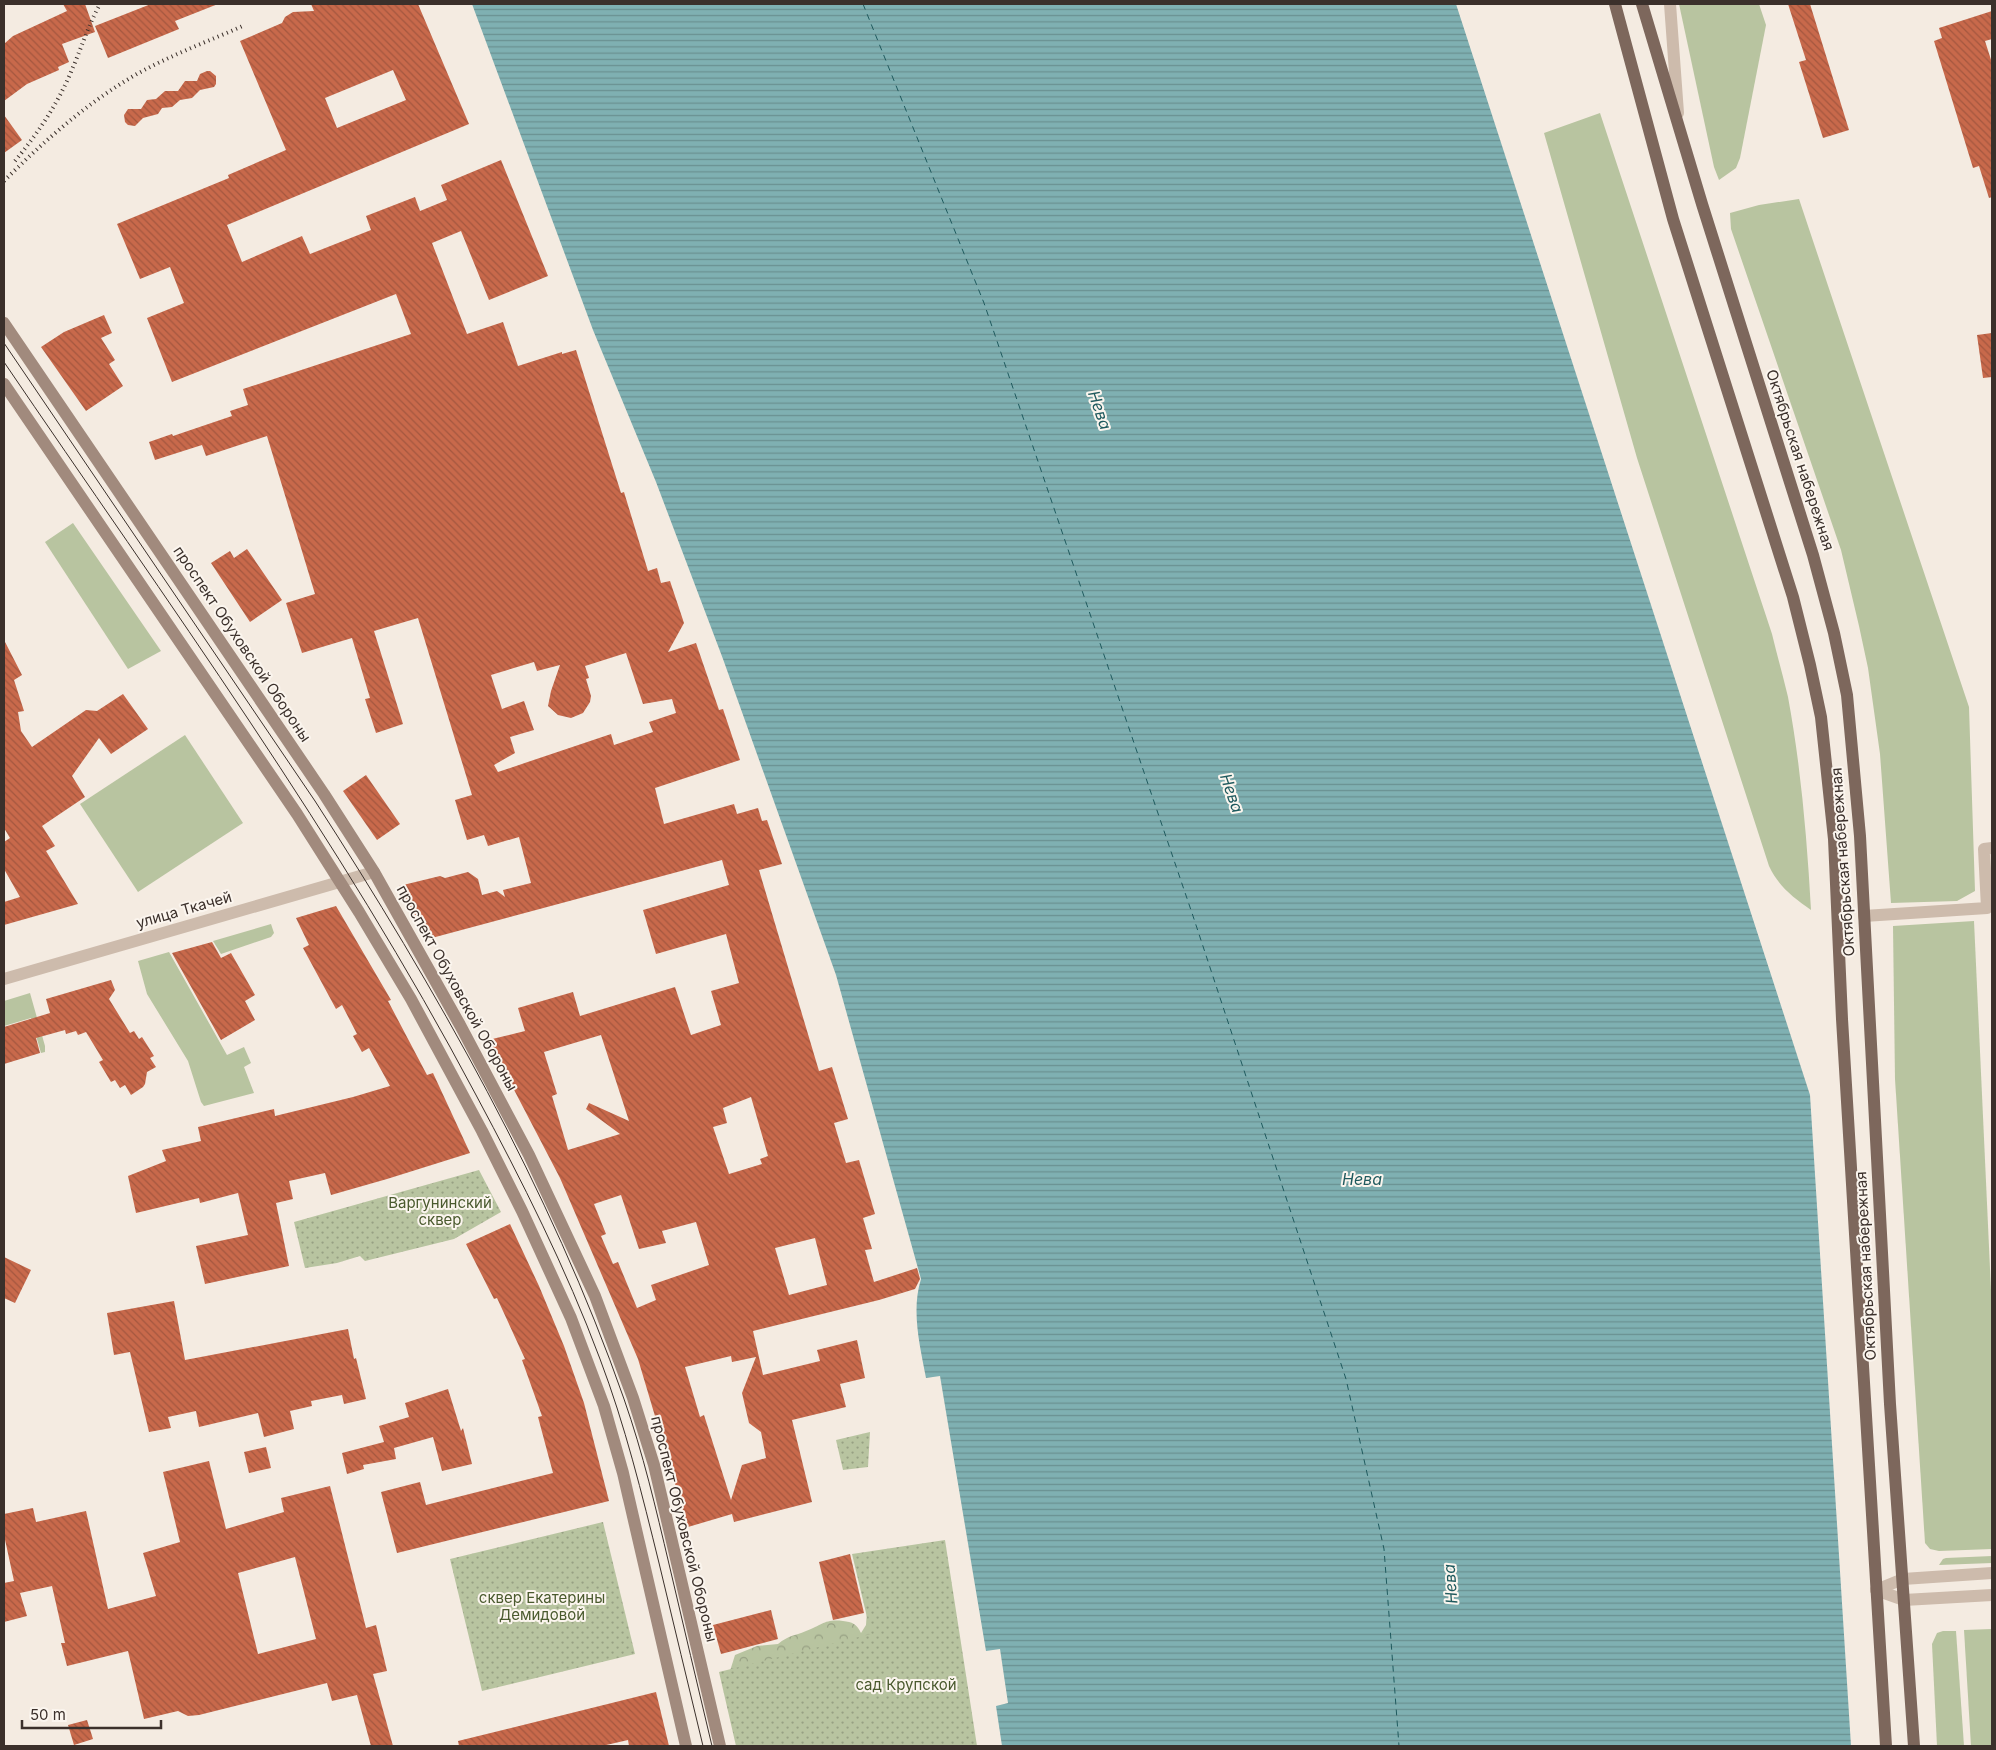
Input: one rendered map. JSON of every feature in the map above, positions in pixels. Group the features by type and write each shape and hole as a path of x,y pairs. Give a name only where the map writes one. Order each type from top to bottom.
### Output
{"main road":[{"name":"Октябрьская набережная","path":"1615,4 1673,220 1793,597 1821,717 1834,839 1842,1019 1886,1746"},
{"name":"Октябрьская набережная","path":"1642,4 1679,131 1814,554 1847,695 1864,916 1890,1404 1914,1746"},
{"name":"проспект Обуховской Обороны","path":"4,323 324,794 374,872 460,1025 550,1198 595,1296 633,1398 654,1465 720,1746"},
{"path":"4,384 291,806 340,882 411,999 522,1211 571,1318 601,1398 623,1473 686,1746"}],"street":[{"path":"1670,4 1679,131"},
{"path":"1864,916 1987,908 1984,849 1992,848"},
{"name":"улица Ткачей","path":"4,979 374,872"},
{"path":"1876,1590 1903,1578 1992,1573"},
{"path":"1876,1590 1904,1600 1992,1595"}],"green space":[{"path":"1679,4 1759,4 1766,25 1740,158 1736,168 1719,180 1714,167"},
{"path":"1600,113 1772,634 1788,697 1797,750 1811,910 1782,886 1769,866 1637,458 1544,133"},
{"path":"1799,199 1969,707 1975,891 1957,901 1891,903 1880,754 1868,668 1841,550 1731,229 1730,213 1759,205"},
{"path":"73,523 161,651 128,669 45,542"},
{"path":"185,735 243,823 138,892 80,804"},
{"path":"1974,921 1992,1312 1992,1549 1939,1551 1930,1549 1925,1543 1895,1079 1893,926"},
{"path":"271,924 274,933 271,937 221,954 213,941"},
{"path":"169,952 227,1055 244,1047 251,1063 244,1067 254,1093 204,1106 201,1102 188,1061 147,994 138,961"},
{"path":"30,993 45,1046 45,1052 41,1053 31,1018 4,1026 4,1001"},
{"name":"Варгунинский сквер","path":"479,1170 501,1212 454,1239 365,1261 360,1256 337,1263 305,1268 294,1222"},
{"path":"870,1432 868,1467 843,1470 836,1440"},
{"name":"сквер Екатерины Демидовой","path":"603,1522 635,1654 482,1691 450,1559"},
{"name":"сад Крупской","path":"945,1540 977,1746 736,1746 719,1672 871,1634 852,1554"},
{"path":"1992,1556 1992,1563 1939,1565 1946,1558"},
{"path":"867,1610 907,1628 730,1671 735,1655 757,1646 778,1644 789,1637 827,1622 846,1621 858,1627 861,1633 866,1625"},
{"path":"1992,1629 1992,1746 1971,1746 1964,1630"},
{"path":"1956,1631 1964,1746 1937,1746 1932,1644 1937,1633"}],"water":[{"name":"Нева","path":"472,4 1456,4 1810,1095 1851,1746 1002,1746 996,1706 1008,1703 1000,1649 986,1651 940,1376 926,1378 919,1341 917,1316 918,1291 921,1279 836,975 723,659 656,482 593,330"}],"building":[{"path":"63,4 85,4 95,32 62,44 69,62 58,67 59,70 27,84 4,101 4,44 13,36 67,11"},
{"path":"151,4 218,4 175,21 179,29 108,58 95,26"},
{"path":"311,4 418,4 469,124 227,225 242,262 302,236 310,254 371,230 366,216 415,197 420,211 447,200 441,185 501,160 548,276 489,300 461,231 432,243 467,334 503,322 518,366 562,352 562,354 576,350 621,493 624,492 648,571 657,568 661,583 670,581 684,623 668,652 696,643 719,710 723,709 740,760 655,788 664,824 734,804 737,814 758,808 762,821 767,820 782,864 759,870 819,1071 832,1067 848,1119 834,1123 846,1163 859,1160 875,1214 863,1218 872,1249 865,1250 874,1282 917,1268 920,1279 915,1289 879,1300 753,1331 763,1375 820,1361 817,1350 857,1340 865,1378 840,1384 846,1407 792,1420 812,1502 734,1522 732,1514 688,1527 638,1359 560,1178 488,1040 525,1031 518,1008 573,992 580,1016 675,987 691,1035 721,1025 711,991 739,983 726,934 656,954 643,910 729,885 722,860 428,939 399,886 440,876 445,878 468,872 478,879 482,895 497,891 505,897 503,890 531,883 519,837 488,846 484,835 467,840 455,800 472,795 418,618 374,631 403,724 376,733 365,699 370,698 352,638 302,653 286,603 315,594 267,436 206,456 202,445 155,460 149,442 232,416 230,411 248,405 243,389 411,334 396,294 172,382 147,318 184,303 170,267 140,279 117,224 229,178 228,175 286,150 240,41 282,23 285,17 293,12 314,11","holes":["393,70 406,100 337,128 325,98","626,653 643,704 672,699 676,713 649,722 653,732 614,745 611,734 498,772 494,765 515,753 510,737 534,730 524,701 502,709 491,675 534,662 537,671 560,665 548,706 558,715 571,718 583,713 590,702 591,696 586,679 589,678 585,666","601,1035 629,1121 589,1103 586,1109 620,1134 568,1150 552,1096 557,1094 544,1052","751,1097 768,1156 760,1159 762,1164 729,1174 713,1127 727,1123 723,1108","621,1195 639,1249 666,1243 662,1231 696,1222 709,1265 651,1285 656,1300 637,1308 618,1262 613,1264 601,1236 606,1234 594,1204","815,1238 827,1285 789,1295 775,1248","731,1356 732,1362 756,1357 742,1393 749,1423 761,1432 766,1458 742,1465 731,1500 704,1415 700,1417 685,1367"]},
{"path":"1788,4 1810,4 1849,130 1823,138 1799,62 1806,60"},
{"path":"1992,11 1992,39 1985,41 1992,63 1992,197 1989,198 1979,166 1973,168 1934,41 1942,38 1939,28"},
{"path":"207,71 216,76 214,87 200,90 192,98 180,100 172,107 162,108 158,114 143,118 135,126 128,125 125,122 124,115 128,109 141,109 147,100 156,99 165,91 178,91 185,81 197,81 200,74"},
{"path":"4,115 22,140 4,153"},
{"path":"104,315 112,333 101,338 115,360 109,364 123,386 86,411 41,347 64,332"},
{"path":"1992,333 1992,377 1983,378 1977,335"},
{"path":"247,549 282,600 250,622 211,563 230,551 234,558"},
{"path":"4,640 22,675 14,680 24,711 18,712 21,731 32,747 86,710 97,711 123,694 148,729 111,754 99,738 72,776 85,797 42,826 55,846 46,851 78,904 4,925 4,902 20,897 4,869 4,842 10,838 4,828"},
{"path":"366,775 400,824 377,840 343,791"},
{"path":"336,906 391,1000 388,1001 427,1075 433,1073 470,1153 331,1195 325,1173 289,1181 293,1199 276,1203 289,1266 205,1284 196,1246 248,1235 238,1193 200,1203 199,1198 136,1213 128,1176 166,1161 162,1150 201,1141 198,1127 274,1109 275,1116 390,1086 369,1048 362,1052 353,1036 357,1034 342,1005 336,1009 303,948 309,945 296,918"},
{"path":"212,942 221,958 231,953 255,995 245,1001 255,1020 221,1040 172,953"},
{"path":"111,980 115,990 109,999 130,1033 134,1031 139,1039 142,1037 154,1056 150,1058 156,1067 147,1072 143,1087 131,1095 125,1085 120,1088 115,1080 111,1082 99,1062 103,1060 86,1032 78,1035 76,1031 66,1034 65,1030 36,1038 40,1053 4,1064 4,1027 50,1013 46,999"},
{"path":"510,1224 564,1346 584,1403 609,1501 397,1553 381,1492 420,1482 426,1505 553,1473 538,1417 542,1416 522,1360 525,1359 497,1298 494,1299 466,1244"},
{"path":"4,1257 31,1270 15,1303 4,1298"},
{"path":"174,1301 185,1360 348,1329 354,1359 356,1358 366,1399 344,1404 342,1395 311,1401 312,1406 290,1411 294,1429 264,1437 258,1413 199,1427 196,1411 168,1417 171,1428 149,1432 130,1352 114,1355 107,1313"},
{"path":"448,1389 461,1431 463,1428 472,1464 442,1471 433,1437 394,1448 396,1459 363,1465 364,1469 347,1474 342,1453 384,1442 379,1426 409,1417 405,1403"},
{"path":"266,1447 271,1468 249,1473 244,1452"},
{"path":"209,1461 226,1529 284,1512 281,1498 330,1486 366,1628 376,1625 387,1671 373,1674 393,1746 371,1746 357,1695 332,1701 327,1683 199,1715 188,1716 178,1711 144,1719 128,1651 67,1666 61,1643 65,1643 52,1586 20,1593 27,1616 4,1622 4,1583 14,1581 4,1535 4,1514 33,1508 36,1522 86,1511 108,1609 156,1596 143,1553 180,1542 163,1472","holes":["295,1557 316,1639 258,1654 238,1573"]},
{"path":"850,1554 864,1613 833,1620 819,1562"},
{"path":"771,1610 778,1639 721,1654 713,1625"},
{"path":"656,1692 669,1746 629,1746 628,1740 602,1746 459,1746 458,1741"},
{"path":"87,1720 93,1739 74,1745 68,1725"}],"ferry route":[{"path":"863,4 984,303 1193,916 1346,1379 1384,1549 1399,1746"}],"tram line":[{"path":"4,343 315,801 360,872 446,1017 526,1167 595,1321 631,1419 654,1502 712,1746"},
{"path":"4,362 310,813 368,906 423,1000 510,1160 573,1291 600,1359 617,1409 646,1511 703,1746"}],"railway":[{"path":"15,161 39,129 60,96 100,4"},
{"path":"4,181 67,123 119,85 190,48 245,25"}]}
